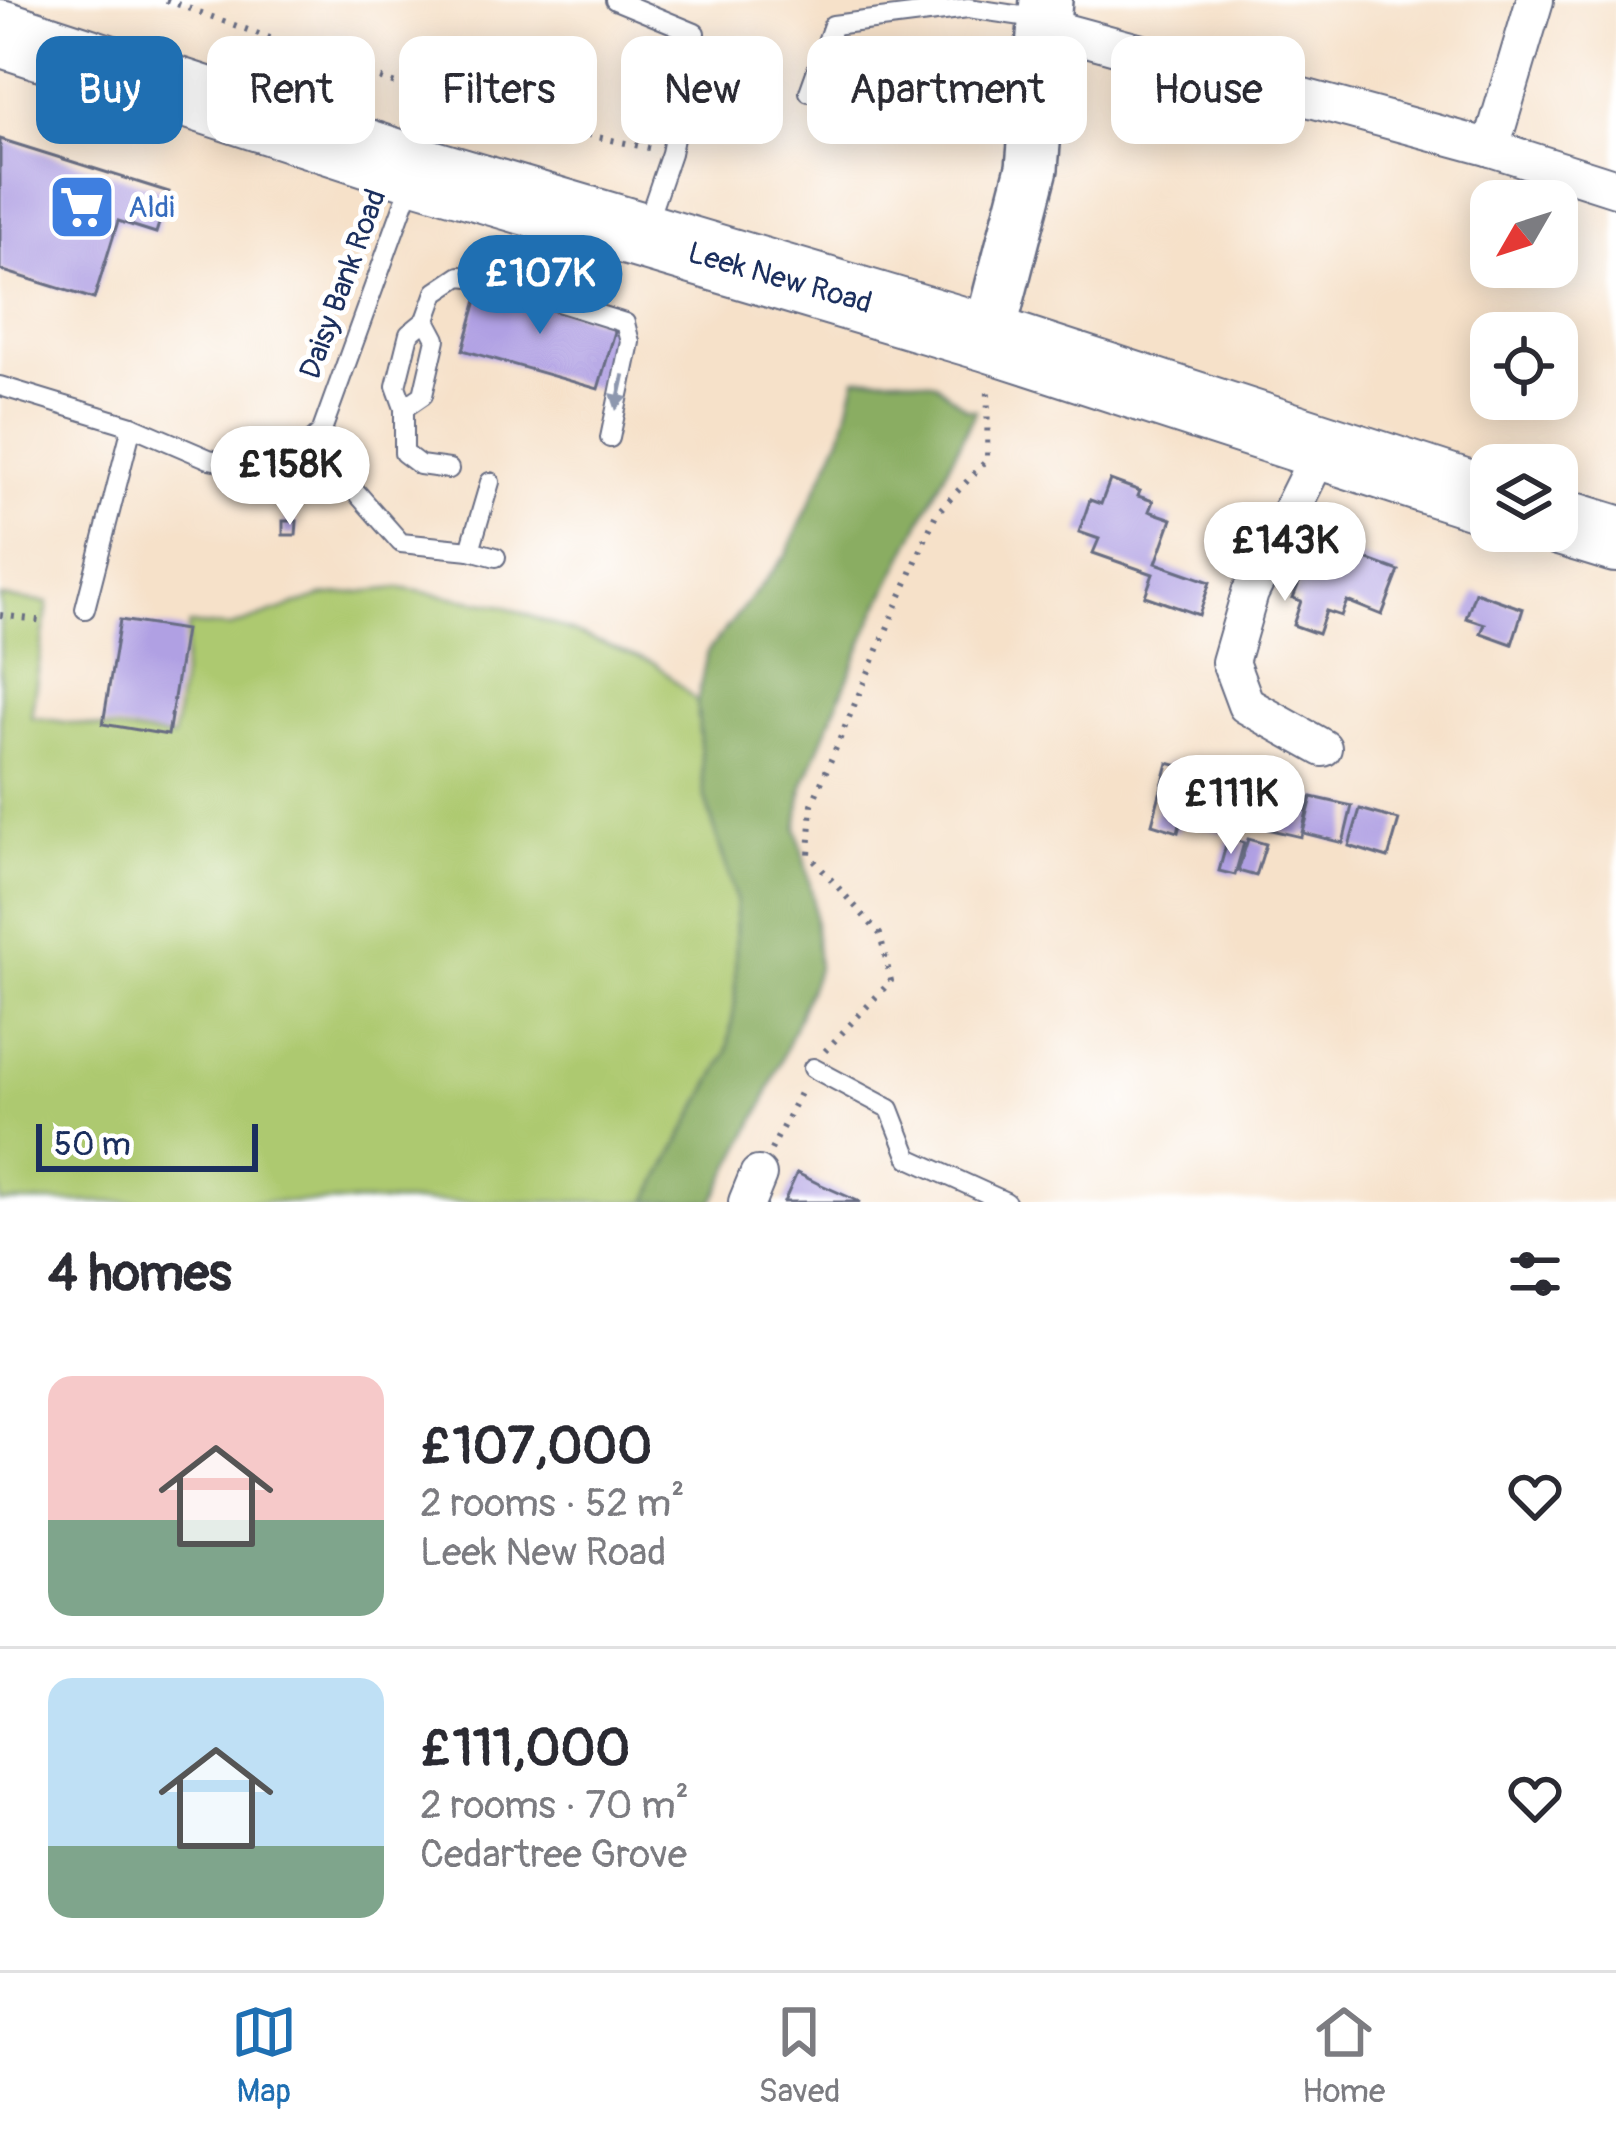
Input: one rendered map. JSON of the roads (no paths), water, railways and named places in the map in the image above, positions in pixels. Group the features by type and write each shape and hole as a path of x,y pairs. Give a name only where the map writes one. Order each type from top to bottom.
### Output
{"highway":[{"name":"Leek New Road","path":"0,33 416,169 988,338 1470,495"},
{"path":"1578,527 1616,538"}],"street":[{"path":"1491,148 1535,0"},
{"path":"988,338 1032,168 1046,16 1616,188"},
{"path":"1321,450 1250,593 1229,662 1246,705 1323,748"}],"lane":[{"path":"615,0 695,33 671,153 642,238"},
{"path":"829,36 833,25 968,8 1046,16"},
{"name":"Daisy Bank Road","path":"132,426 209,459 255,468 288,462 321,433 416,169"},
{"path":"449,470 420,465 404,453 404,408 396,386 409,334 426,320 436,292 460,276 625,323 630,342 610,438"},
{"path":"404,408 423,395 436,339 426,320"},
{"path":"0,386 132,426 85,609"},
{"path":"321,433 341,475 400,543 496,557"},
{"path":"470,550 490,482"},
{"path":"813,1068 890,1108 909,1158 1006,1202"}],"place":[{"name":"Aldi","path":"82,207"}]}
